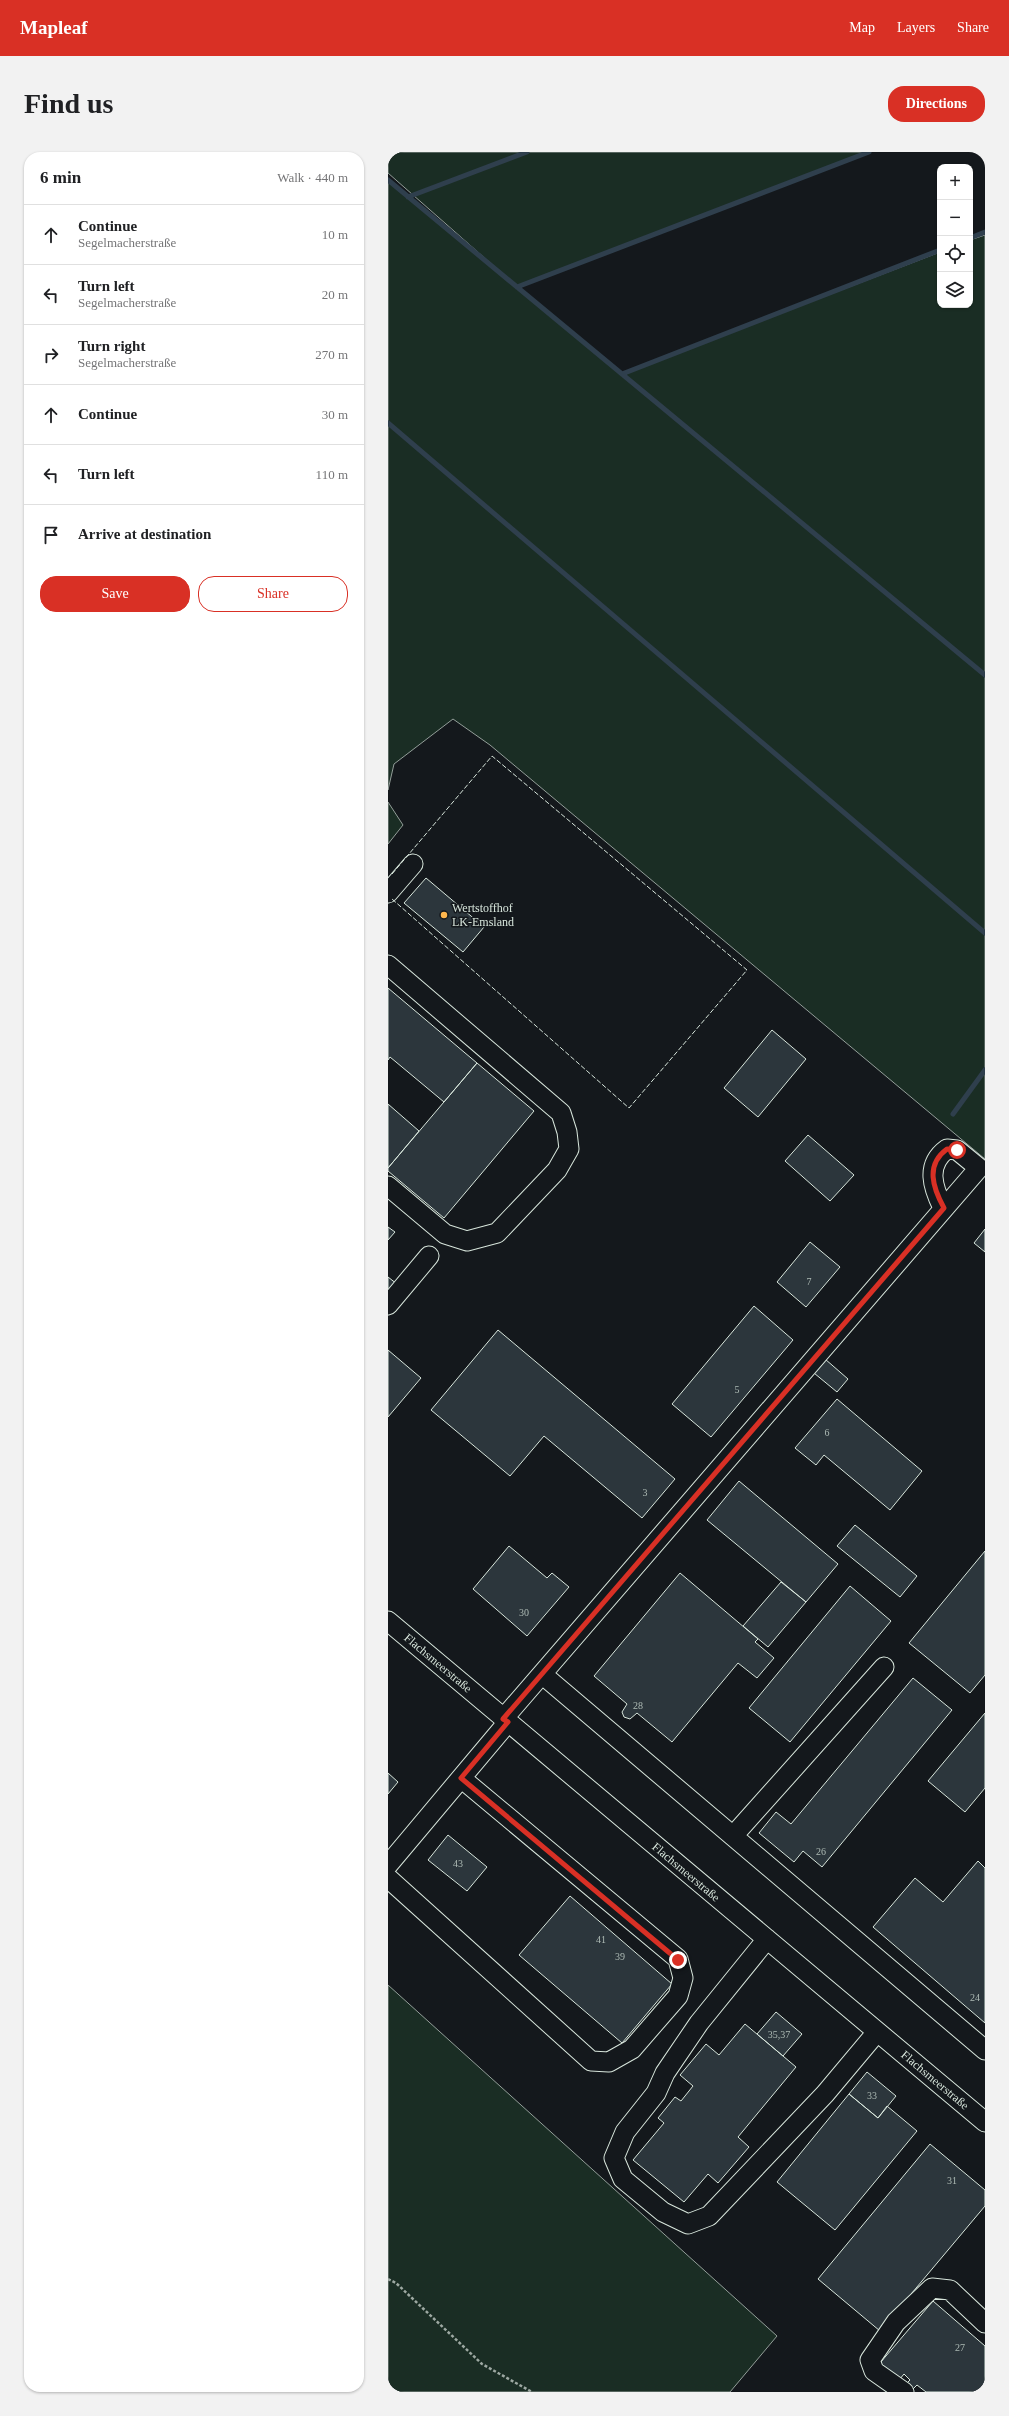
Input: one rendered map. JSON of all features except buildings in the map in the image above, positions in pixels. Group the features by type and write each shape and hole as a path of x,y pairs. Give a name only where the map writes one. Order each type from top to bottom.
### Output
{"street":[{"path":"388,893 413,864"},
{"path":"388,965 561,1113 567,1132 569,1149 556,1170 497,1233 467,1241 445,1234 388,1186"},
{"path":"388,1865 461,1778 543,1675 944,1208"},
{"path":"388,1305 429,1256"},
{"name":"Flachsmeerstraße","path":"388,1621 985,2122"},
{"path":"733,1836 884,1667"},
{"path":"543,1675 985,2050"},
{"path":"388,1878 591,2061 609,2062 632,2050 678,1996 683,1978 678,1960 461,1778"},
{"path":"767,1939 699,2023 665,2073 656,2093 625,2132 614,2158 624,2179 663,2212 688,2224 709,2216 825,2094 877,2032"},
{"path":"904,2392 874,2371 870,2360 896,2322 932,2288 950,2290 985,2323"}],"path":[{"path":"388,2279 396,2283 482,2364 532,2392"}],"green space":[{"path":"388,152 869,152 517,287 622,374 937,253 937,308 973,308 973,239 985,235 985,1159 490,745 453,719 394,764 388,790 388,180 504,275 388,173"},
{"path":"388,802 403,825 388,844"},
{"path":"388,1985 777,2336 730,2392 388,2392"}],"waterway":[{"path":"408,197 527,152"},
{"path":"517,287 869,152"},
{"path":"388,180 985,675"},
{"path":"973,237 985,232"},
{"path":"622,374 937,251"},
{"path":"388,423 985,933"},
{"path":"953,1114 985,1070"}],"fence":[{"path":"392,874 492,756 747,970 629,1108 392,899"}],"place":[{"name":"Wertstoffhof LK-Emsland","path":"444,915"}],"route":[{"path":"678,1960 461,1778 508,1722 503,1719 543,1675 944,1208 934,1191 932,1168 938,1155 947,1149 957,1150"}]}
